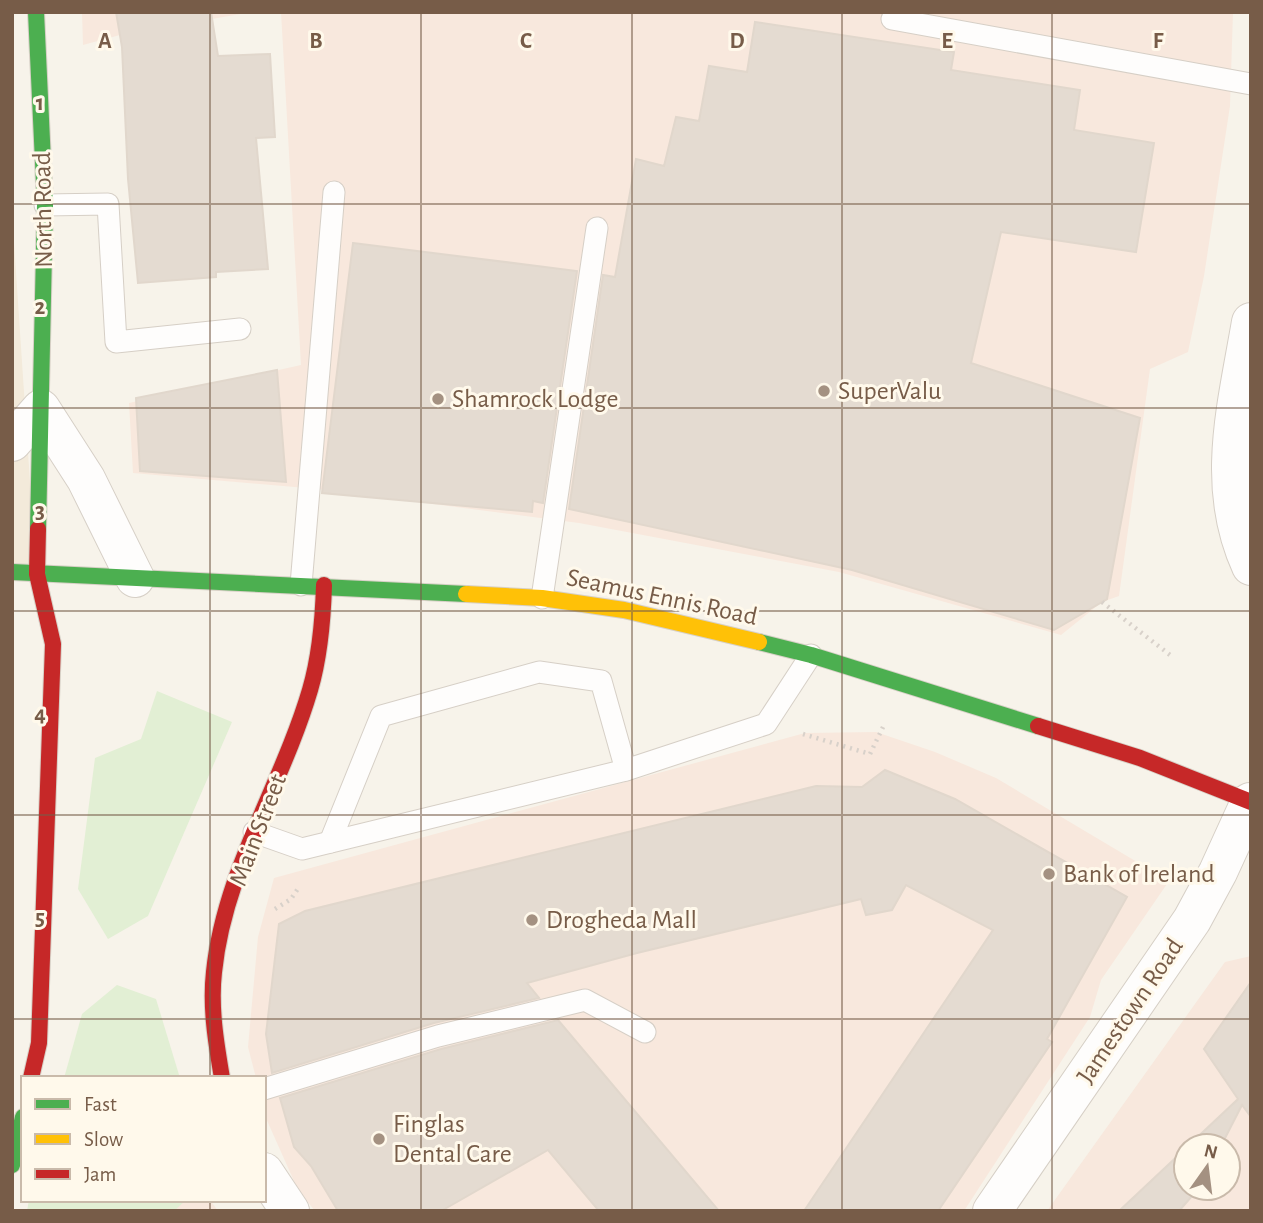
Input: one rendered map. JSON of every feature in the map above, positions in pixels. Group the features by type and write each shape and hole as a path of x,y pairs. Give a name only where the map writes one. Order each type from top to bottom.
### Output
{"main road":[{"name":"North Road","path":"31,1076 39,1043 52,643 37,574 45,205 36,12"},
{"name":"Seamus Ennis Road","path":"12,572 324,585 542,598 624,610 811,655 1140,758 1251,801"},
{"name":"Main Street","path":"222,1076 213,1023 214,970 223,924 254,832 310,691 321,632 324,585"},
{"path":"12,1165 21,1126"}],"street":[{"path":"1251,323 1232,438 1232,510 1239,540 1251,566"},
{"path":"12,442 41,408 86,479 135,578"},
{"name":"Jamestown Road","path":"992,1211 1192,920 1251,801"},
{"path":"266,1175 290,1211"}],"lane":[{"path":"892,19 1251,84"},
{"path":"301,584 334,192"},
{"path":"45,205 108,204 116,342 240,329"},
{"path":"542,598 597,228"},
{"path":"254,832 302,849 626,770 766,723 811,655"},
{"path":"330,842 381,716 539,672 601,681 626,770"},
{"path":"266,1087 438,1036 585,1000 645,1032"}],"path":[{"path":"1102,602 1170,655"},
{"path":"766,723 870,754 905,686"}],"shaded area":[{"path":"82,12 252,12 120,35 83,45"},
{"path":"281,12 1233,12 1230,106 1204,276 1188,352 1150,369 1119,596 1102,602 1061,635 839,572 579,523 318,489 133,473 129,403 301,365"},
{"path":"12,212 36,572 12,569"},
{"path":"876,732 935,752 996,778 1169,881 1101,980 1090,1017 964,1211 315,1211 298,1190 266,1118 266,1076 255,1076 248,1047 258,937 274,878 805,733"},
{"path":"1251,956 1251,1211 1047,1211 1225,962"},
{"path":"174,1202 211,1202 218,1211 164,1211"}],"green space":[{"path":"157,691 232,722 148,916 108,939 78,889 95,758 141,739"},
{"path":"117,985 156,999 179,1076 65,1076 82,1014"},
{"path":"29,1202 184,1202 174,1211 27,1211"}],"building":[{"path":"116,12 211,12 218,56 270,54 275,137 256,138 268,269 216,272 216,277 138,283 128,179 122,47"},
{"name":"SuperValu","path":"755,22 954,52 951,70 1080,90 1074,130 1154,143 1136,252 1001,232 971,363 1140,418 1107,599 1054,630 852,570 569,509 603,275 615,277 636,159 664,166 676,117 699,121 709,66 747,72"},
{"name":"Shamrock Lodge","path":"353,243 577,271 543,503 533,501 532,512 322,493"},
{"path":"277,370 286,482 140,471 136,398"},
{"path":"885,770 955,799 1127,897 1047,1039 1052,1042 938,1211 804,1211 993,930 906,885 892,910 866,915 861,899 637,953 527,983 539,998 434,1023 272,1073 266,1034 279,924 305,911 816,786 862,787"},
{"path":"1251,982 1251,1117 1242,1105 1228,1132 1203,1132 1238,1099 1204,1049"},
{"path":"558,1020 719,1211 599,1211 548,1150 441,1211 338,1211 311,1166 294,1147 280,1098 441,1049"},
{"path":"1172,1161 1172,1202 1187,1202 1179,1211 1119,1211"}],"traffic: fast":[{"path":"36,12 45,205 38,529"},
{"path":"12,572 466,594"},
{"path":"759,642 811,655 1038,726"},
{"path":"12,1165 21,1126"}],"traffic: slow":[{"path":"466,594 542,598 624,610 759,642"}],"traffic: jam":[{"path":"31,1076 39,1043 53,644 37,574 38,529"},
{"path":"222,1076 213,1012 214,972 220,935 241,864 285,760 310,690 320,638 324,585"},
{"path":"1038,726 1140,758 1251,802"}],"place":[{"name":"SuperValu","path":"824,391"},
{"name":"Shamrock Lodge","path":"438,399"},
{"name":"Bank of Ireland","path":"1049,874"},
{"name":"Drogheda Mall","path":"532,920"},
{"name":"Finglas Dental Care","path":"379,1139"}]}
